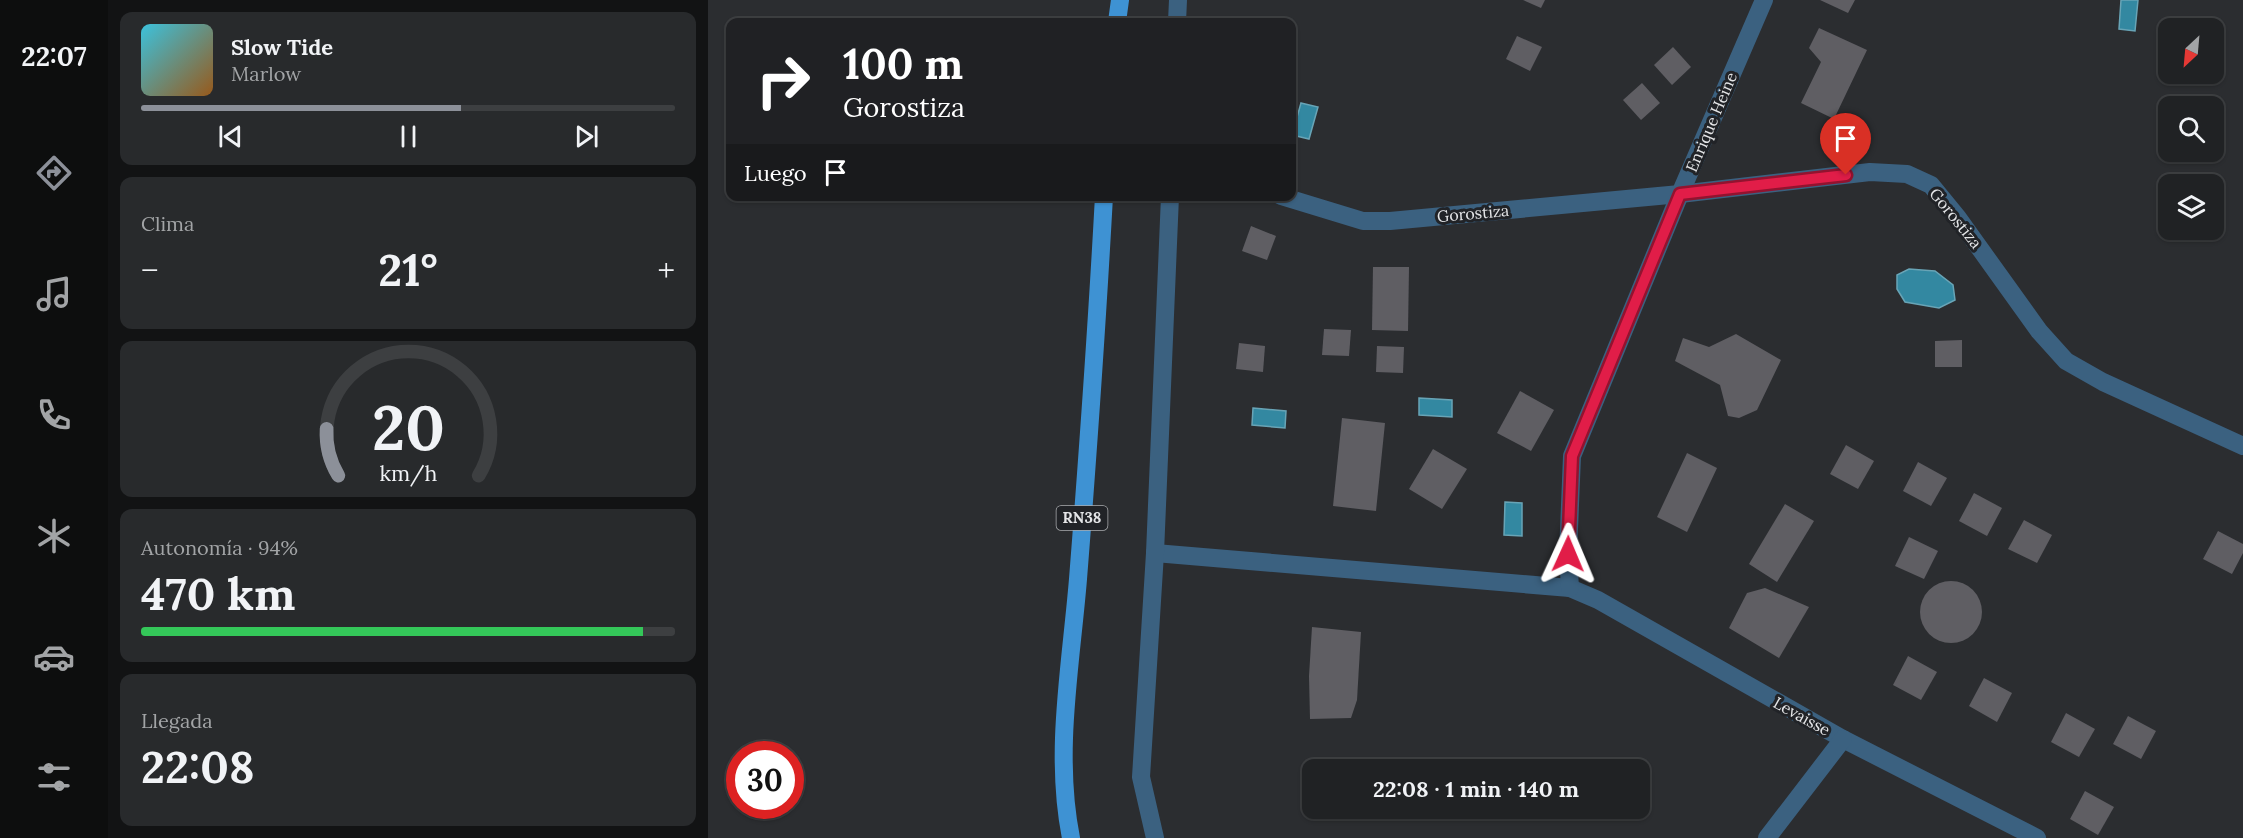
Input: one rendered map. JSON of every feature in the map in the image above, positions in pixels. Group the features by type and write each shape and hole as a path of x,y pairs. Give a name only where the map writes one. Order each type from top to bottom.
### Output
{"main road":[{"path":"1118,18 1120,0"},
{"name":"RN38","path":"1071,838 1064,797 1065,717 1078,580 1104,201"}],"street":[{"path":"1177,18 1178,0"},
{"name":"Enrique Heine","path":"1570,588 1568,554 1572,456 1680,194 1764,0"},
{"name":"Gorostiza","path":"1296,201 1363,221 1390,221 1680,194 1870,172 1906,174 1931,185 1958,218 2039,331 2066,361 2103,382 2243,446"},
{"path":"1155,838 1141,777 1155,553 1170,201"},
{"name":"Levaisse","path":"1155,553 1570,588 1598,600 1843,739 2037,838"},
{"path":"1767,838 1843,739"}],"water":[{"path":"2121,0 2138,0 2135,31 2119,29"},
{"path":"1301,103 1318,107 1309,139 1296,136 1296,121"},
{"path":"1909,269 1935,271 1953,285 1955,300 1939,308 1905,302 1897,289 1897,275"},
{"path":"1419,398 1452,400 1452,417 1419,415"},
{"path":"1253,408 1286,411 1285,428 1252,425"},
{"path":"1505,502 1522,503 1522,536 1504,535"}],"building":[{"path":"1523,0 1545,0 1541,8"},
{"path":"1820,0 1855,0 1848,13"},
{"path":"1819,28 1867,50 1834,119 1801,103 1821,62 1809,48"},
{"path":"1517,36 1542,47 1530,71 1506,59"},
{"path":"1673,47 1691,67 1672,85 1654,65"},
{"path":"1642,83 1660,103 1641,120 1623,100"},
{"path":"1251,226 1276,236 1267,260 1242,251"},
{"path":"1373,267 1409,267 1408,331 1372,330"},
{"path":"1324,329 1351,330 1349,356 1322,355"},
{"path":"1736,334 1781,360 1757,410 1739,418 1728,416 1720,385 1675,361 1683,338 1709,347"},
{"path":"1962,340 1962,367 1935,367 1935,341"},
{"path":"1239,343 1265,346 1263,372 1236,369"},
{"path":"1377,346 1404,347 1403,373 1376,372"},
{"path":"1520,391 1554,410 1531,451 1497,433"},
{"path":"1342,418 1385,423 1376,511 1333,506"},
{"path":"1846,445 1874,461 1858,489 1830,474"},
{"path":"1433,449 1467,469 1442,509 1409,489"},
{"path":"1687,453 1717,468 1687,532 1657,517"},
{"path":"1918,462 1947,478 1931,506 1903,491"},
{"path":"1974,493 2002,508 1987,536 1959,521"},
{"path":"1785,504 1814,521 1777,582 1749,564"},
{"path":"2024,520 2052,535 2037,563 2008,549"},
{"path":"2218,531 2243,544 2243,553 2232,574 2203,559"},
{"path":"1909,537 1938,551 1924,579 1895,566"},
{"path":"1951,581 1963,583 1973,590 1980,600 1982,612 1980,624 1973,634 1963,641 1951,643 1939,641 1929,634 1922,624 1920,612 1922,600 1929,590 1939,583"},
{"path":"1765,588 1809,607 1779,658 1729,628 1747,593"},
{"path":"1312,627 1361,632 1357,700 1351,718 1310,719 1309,676"},
{"path":"1908,656 1937,672 1921,700 1893,685"},
{"path":"1984,678 2012,693 1997,722 1969,706"},
{"path":"2066,713 2095,729 2079,757 2051,742"},
{"path":"2128,716 2156,731 2141,759 2113,744"},
{"path":"2085,791 2114,807 2098,835 2070,819"}],"route":[{"path":"1568,554 1572,456 1680,194 1846,175"}]}
